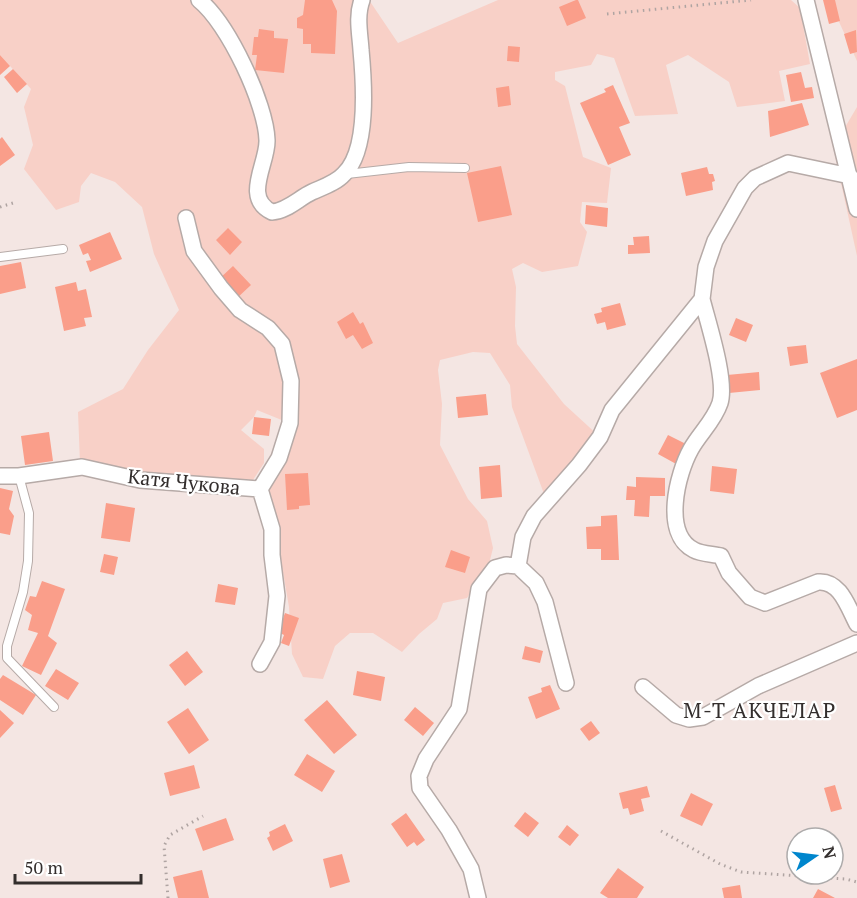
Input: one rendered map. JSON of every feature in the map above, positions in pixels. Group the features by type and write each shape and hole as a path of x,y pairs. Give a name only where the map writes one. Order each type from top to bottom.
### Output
{"street":[{"path":"199,0 228,37 258,96 267,137 266,160 257,182 259,198 264,207 272,212 284,209 299,198 331,184 345,174 354,158 361,134 364,88 359,22 359,7 362,0"},
{"path":"806,0 857,209"},
{"path":"850,176 788,163 755,178 745,188 715,241 706,267 702,299 720,374 721,401 713,418 690,450 679,482 675,507 676,528 682,540 695,551 721,555 729,573 750,597 765,603 826,581 836,586 857,624"},
{"path":"186,218 194,251 221,288 240,310 268,328 282,344 291,381 290,423 279,458 260,489"},
{"path":"518,566 523,537 534,516 579,465 600,437 612,410 702,299"},
{"name":"Катя Чукова","path":"0,476 19,476 82,467 140,480 260,489 272,529 272,555 277,596 272,642 260,664"},
{"path":"478,898 471,869 449,830 420,788 418,776 426,759 459,709 479,589 495,568 506,565 518,566 536,583 545,602 566,684"},
{"path":"643,687 676,716 688,719 703,717 758,686 857,643"}],"lane":[{"path":"345,174 409,167 465,168"},
{"path":"0,257 63,249"},
{"path":"19,476 29,513 28,561 23,592 4,658 54,707"}],"path":[{"path":"607,14 751,0"},
{"path":"0,207 13,203"},
{"path":"168,898 164,846 170,835 202,816"},
{"path":"660,831 720,864 741,872 846,879 857,882"}],"shaded area":[{"path":"0,0 369,0 398,43 498,0 791,0 800,8 810,64 779,71 785,101 737,107 729,82 688,55 666,65 678,114 635,116 614,58 597,54 591,65 555,72 555,80 565,86 583,157 611,168 607,203 582,202 580,222 587,232 578,266 542,272 523,263 512,269 516,287 517,344 564,404 600,437 547,502 512,407 510,385 490,353 473,352 440,360 438,370 442,404 440,445 468,499 487,521 493,548 489,564 467,598 443,603 437,619 402,652 373,633 350,633 335,646 323,679 303,677 292,654 289,607 279,549 265,491 289,423 257,410 254,417 241,430 264,449 264,463 253,480 131,472 80,463 78,412 123,389 148,350 179,310 154,254 142,207 115,182 91,173 81,186 79,202 56,210 24,169 33,145 24,107 31,89 0,55"},
{"path":"829,0 857,0 857,61"},
{"path":"857,107 857,256 829,128 844,129"}],"building":[{"path":"305,0 332,0 337,11 335,54 311,53 311,44 303,44 303,29 297,28 297,18 303,15"},
{"path":"576,0 586,18 567,26 559,7"},
{"path":"823,0 835,0 840,21 829,24"},
{"path":"259,29 274,31 274,38 288,39 284,73 255,70 257,55 252,55 254,37 258,37"},
{"path":"856,30 857,52 850,54 844,34"},
{"path":"508,46 520,47 519,62 507,61"},
{"path":"0,55 10,66 0,75"},
{"path":"13,69 27,84 17,93 4,77"},
{"path":"801,72 805,88 812,87 814,98 791,102 786,75"},
{"path":"613,85 630,123 619,127 631,155 608,165 580,103 606,92 604,89"},
{"path":"509,86 511,105 498,107 496,88"},
{"path":"802,103 809,125 770,137 768,111"},
{"path":"2,137 15,155 0,166 0,139"},
{"path":"501,166 512,215 478,222 467,173"},
{"path":"707,167 715,181 712,182 713,190 686,196 681,173"},
{"path":"586,205 608,208 607,227 585,224"},
{"path":"228,228 242,242 230,255 216,240"},
{"path":"110,232 122,259 90,272 86,261 91,260 88,253 83,255 79,245"},
{"path":"649,236 650,253 628,254 628,245 634,245 633,237"},
{"path":"21,262 26,288 0,294 0,266"},
{"path":"233,266 251,285 236,299 218,280"},
{"path":"76,282 78,291 86,289 92,317 84,318 86,326 64,331 55,287"},
{"path":"620,303 626,325 607,330 605,322 597,324 594,314 602,312 601,308"},
{"path":"353,312 360,324 363,322 373,343 362,349 353,335 346,339 337,322"},
{"path":"736,318 753,325 746,342 729,335"},
{"path":"806,345 808,363 790,366 787,347"},
{"path":"857,359 857,410 837,418 820,373"},
{"path":"759,372 760,390 729,393 727,375"},
{"path":"486,394 488,415 458,418 456,397"},
{"path":"254,417 271,419 269,436 252,434"},
{"path":"49,432 53,461 25,465 21,436"},
{"path":"668,435 688,445 678,465 658,454"},
{"path":"500,465 502,497 481,499 479,467"},
{"path":"712,466 737,469 734,494 710,491"},
{"path":"308,473 310,505 287,510 285,474"},
{"path":"636,477 665,478 665,496 650,496 649,517 634,516 635,500 626,500 627,486 636,487"},
{"path":"0,488 13,491 9,509 14,516 10,535 0,533"},
{"path":"106,503 135,508 130,542 101,538"},
{"path":"617,515 619,560 601,560 601,549 587,549 586,527 601,526 601,516"},
{"path":"451,550 470,557 465,573 445,567"},
{"path":"104,554 118,557 114,575 100,572"},
{"path":"42,581 65,589 48,636 57,643 41,675 22,666 38,633 28,630 32,615 25,610 30,596 36,597"},
{"path":"218,584 238,588 235,605 215,602"},
{"path":"285,613 299,618 289,646 281,643 284,635 278,632"},
{"path":"525,646 543,651 540,663 522,659"},
{"path":"187,651 203,672 185,686 169,665"},
{"path":"56,669 79,683 68,700 45,686"},
{"path":"357,671 385,677 381,701 353,695"},
{"path":"3,675 36,695 23,715 0,700 0,679"},
{"path":"550,685 560,709 536,719 528,697 542,692 541,688"},
{"path":"327,700 357,735 334,754 304,720"},
{"path":"415,707 434,723 423,736 404,720"},
{"path":"188,708 209,740 189,754 167,722"},
{"path":"0,710 14,723 0,738"},
{"path":"591,721 600,733 589,741 580,729"},
{"path":"307,754 335,771 322,792 294,775"},
{"path":"194,765 200,788 170,796 164,773"},
{"path":"835,785 842,809 831,812 824,788"},
{"path":"647,786 650,797 641,799 644,811 630,815 628,808 623,809 619,793"},
{"path":"691,793 713,804 702,826 680,816"},
{"path":"525,812 539,823 528,837 514,826"},
{"path":"406,813 425,840 417,846 414,842 407,847 391,824"},
{"path":"226,818 234,840 203,851 195,829"},
{"path":"285,824 293,841 273,851 267,838 270,836 269,832"},
{"path":"567,825 579,835 570,846 558,837"},
{"path":"342,854 350,882 330,888 323,859"},
{"path":"618,868 644,887 637,898 608,898 600,893"},
{"path":"202,870 209,898 178,898 173,877"},
{"path":"740,885 742,898 724,898 722,888"},
{"path":"818,889 835,898 813,898"}],"district":[{"name":"М-Т АКЧЕЛАР","path":"760,711"}]}
